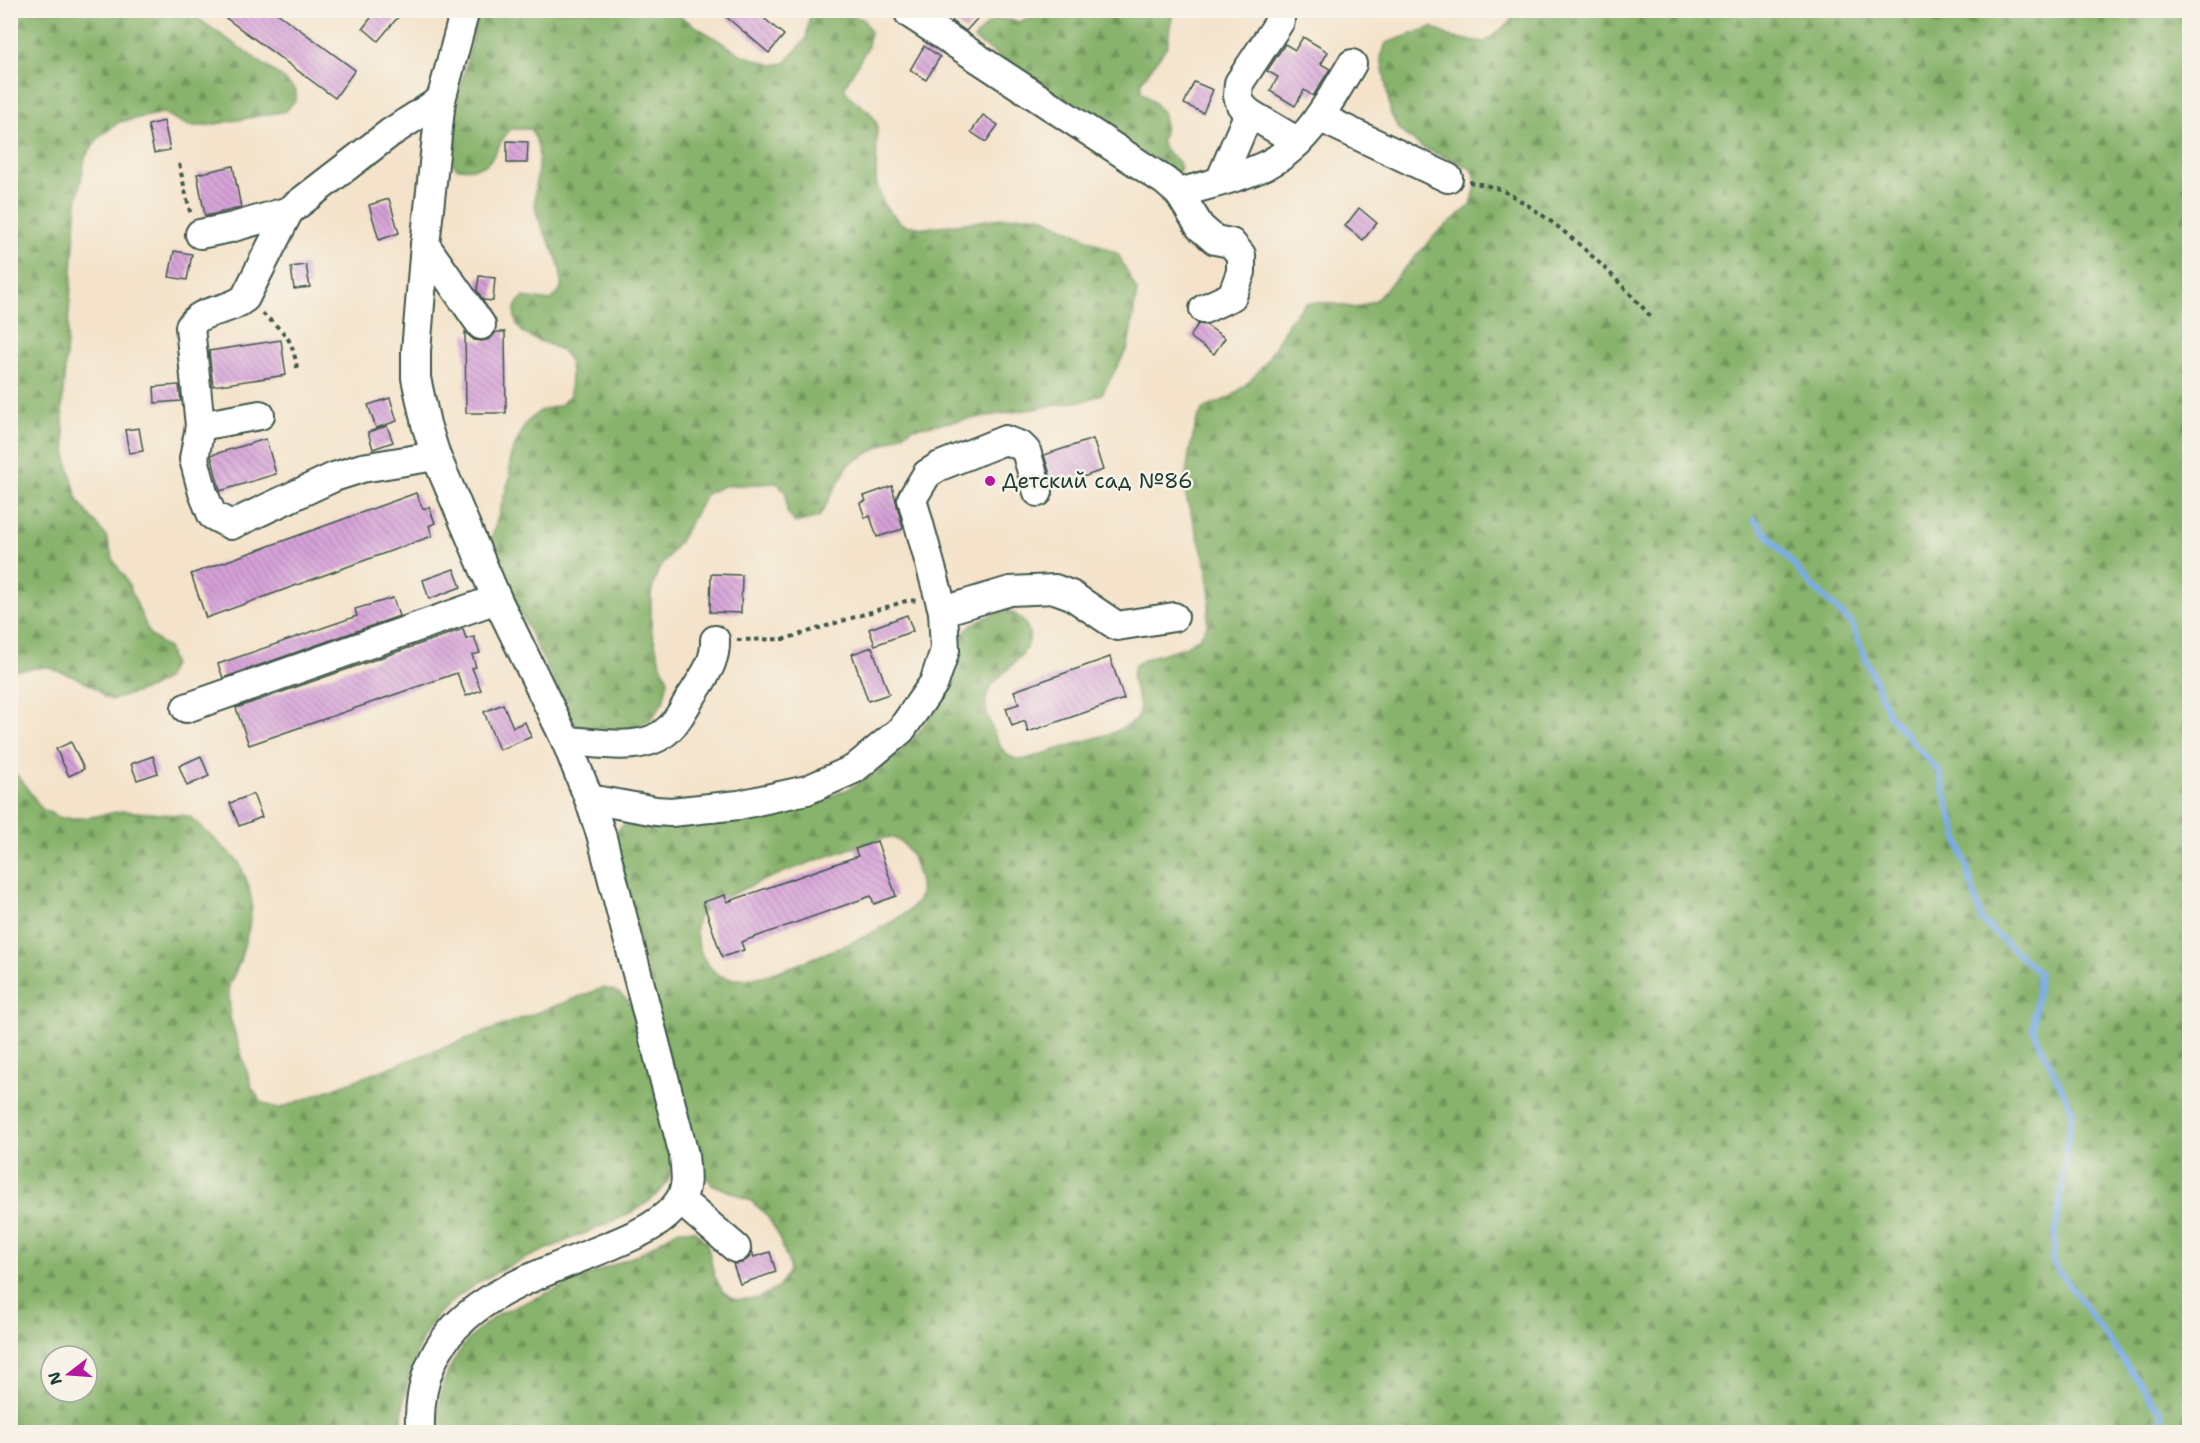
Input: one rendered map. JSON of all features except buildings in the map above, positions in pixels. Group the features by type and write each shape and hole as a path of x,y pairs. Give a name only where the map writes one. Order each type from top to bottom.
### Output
{"street":[{"path":"420,1432 421,1394 437,1351 448,1333 461,1319 490,1298 635,1235 660,1220 680,1200 686,1180 684,1155 601,834 566,741 497,599 436,456 416,378 416,351 425,245 441,100 465,10"},
{"path":"907,11 1165,181 1179,194 1200,227 1215,240 1231,243 1241,255 1241,272 1232,296 1204,309"},
{"path":"1280,21 1239,83 1238,96 1249,113 1298,142"},
{"path":"1179,194 1264,167 1298,142 1319,117 1352,64"},
{"path":"200,234 289,211 390,134 441,100"},
{"path":"1220,181 1249,113"},
{"path":"1319,117 1448,178"},
{"path":"289,211 245,298 235,306 204,314 194,320 190,327 200,426 194,459 203,493 212,515 231,525 334,477 352,471 436,456"},
{"path":"425,245 480,325"},
{"path":"200,426 260,415"},
{"path":"589,799 671,812 740,805 807,790 854,769 901,730 934,683 945,650 943,611 912,500 927,474 940,466 1005,440 1021,446 1026,451 1038,492"},
{"path":"943,611 1010,591 1055,589 1071,595 1117,626 1174,617"},
{"path":"186,708 497,599"},
{"path":"566,741 634,744 654,740 669,729 708,671 715,652 715,640"},
{"path":"680,1200 736,1248"}],"path":[{"path":"179,164 193,226 200,234"},
{"path":"1448,178 1481,184 1508,193 1564,232 1625,288 1653,319"},
{"path":"245,298 290,339 297,368"},
{"path":"715,640 785,639 909,600 925,601 943,611"}],"green space":[{"path":"829,10 863,19 870,31 868,46 844,88 874,118 877,125 876,182 884,206 903,225 926,228 1018,216 1041,216 1118,254 1137,291 1128,347 1102,394 1087,400 913,428 849,464 819,517 795,523 787,512 786,492 777,483 724,486 707,493 681,539 658,570 651,594 651,629 660,662 668,680 663,702 651,720 631,730 582,728 575,725 492,554 491,540 510,477 510,458 517,441 526,423 540,411 561,405 570,395 571,374 570,363 565,354 522,332 515,317 516,306 523,297 550,301 561,289 561,276 556,256 536,211 535,190 539,158 535,138 530,129 511,129 492,159 480,167 457,168 450,155 457,102 476,23 482,11 671,11 742,55 773,65 785,63 806,39 810,14"},
{"path":"1514,10 2189,11 2189,1432 438,1432 438,1413 445,1379 460,1350 484,1325 499,1314 639,1254 679,1230 694,1230 707,1243 714,1275 723,1292 736,1300 758,1298 778,1288 789,1271 789,1264 776,1230 765,1213 751,1201 712,1184 700,1170 692,1150 614,841 619,828 631,823 663,825 770,815 812,804 854,786 881,767 922,729 944,699 951,685 958,647 963,634 977,622 1001,612 1017,616 1029,631 1029,641 1025,651 999,677 987,694 986,706 991,725 998,742 1006,753 1013,758 1026,759 1115,732 1137,720 1140,706 1132,678 1135,665 1150,657 1185,647 1199,638 1207,626 1210,597 1206,564 1184,490 1197,419 1203,409 1231,397 1252,379 1266,362 1290,320 1306,303 1328,303 1356,308 1376,300 1438,232 1471,205 1477,183 1472,169 1422,147 1399,130 1391,114 1381,57 1386,43 1432,27 1453,38 1485,42 1510,22","holes":["889,837 903,843 911,855 920,884 920,896 915,904 894,921 789,968 757,977 729,979 716,973 705,961 697,942 696,928 700,915 712,905 789,870 848,849"]},
{"path":"10,11 187,11 283,78 296,91 296,99 286,111 204,126 189,126 163,113 119,122 98,138 85,157 77,202 62,409 67,461 78,501 106,536 114,562 126,579 150,635 168,648 173,664 167,678 150,688 112,700 104,697 98,689 77,678 47,667 11,671"},
{"path":"1036,11 1173,11 1167,46 1141,82 1141,91 1162,112 1165,125 1161,142 1166,151 1180,164 1177,176 974,39 993,20 1020,22"},
{"path":"10,770 19,777 42,809 61,818 86,818 122,811 189,816 239,862 248,884 252,904 249,927 239,964 229,985 230,1018 252,1088 261,1102 278,1109 603,988 620,994 633,1007 672,1154 672,1167 668,1180 656,1195 633,1212 490,1276 470,1288 437,1316 422,1341 410,1371 402,1418 402,1432 11,1432"}],"waterway":[{"path":"1754,519 1809,583 1852,624 1889,715 1939,772 1982,921 2039,973 2033,1029 2072,1110 2052,1261 2162,1414 2158,1432"}],"place":[{"name":"Детский сад №86","path":"990,481"}]}
